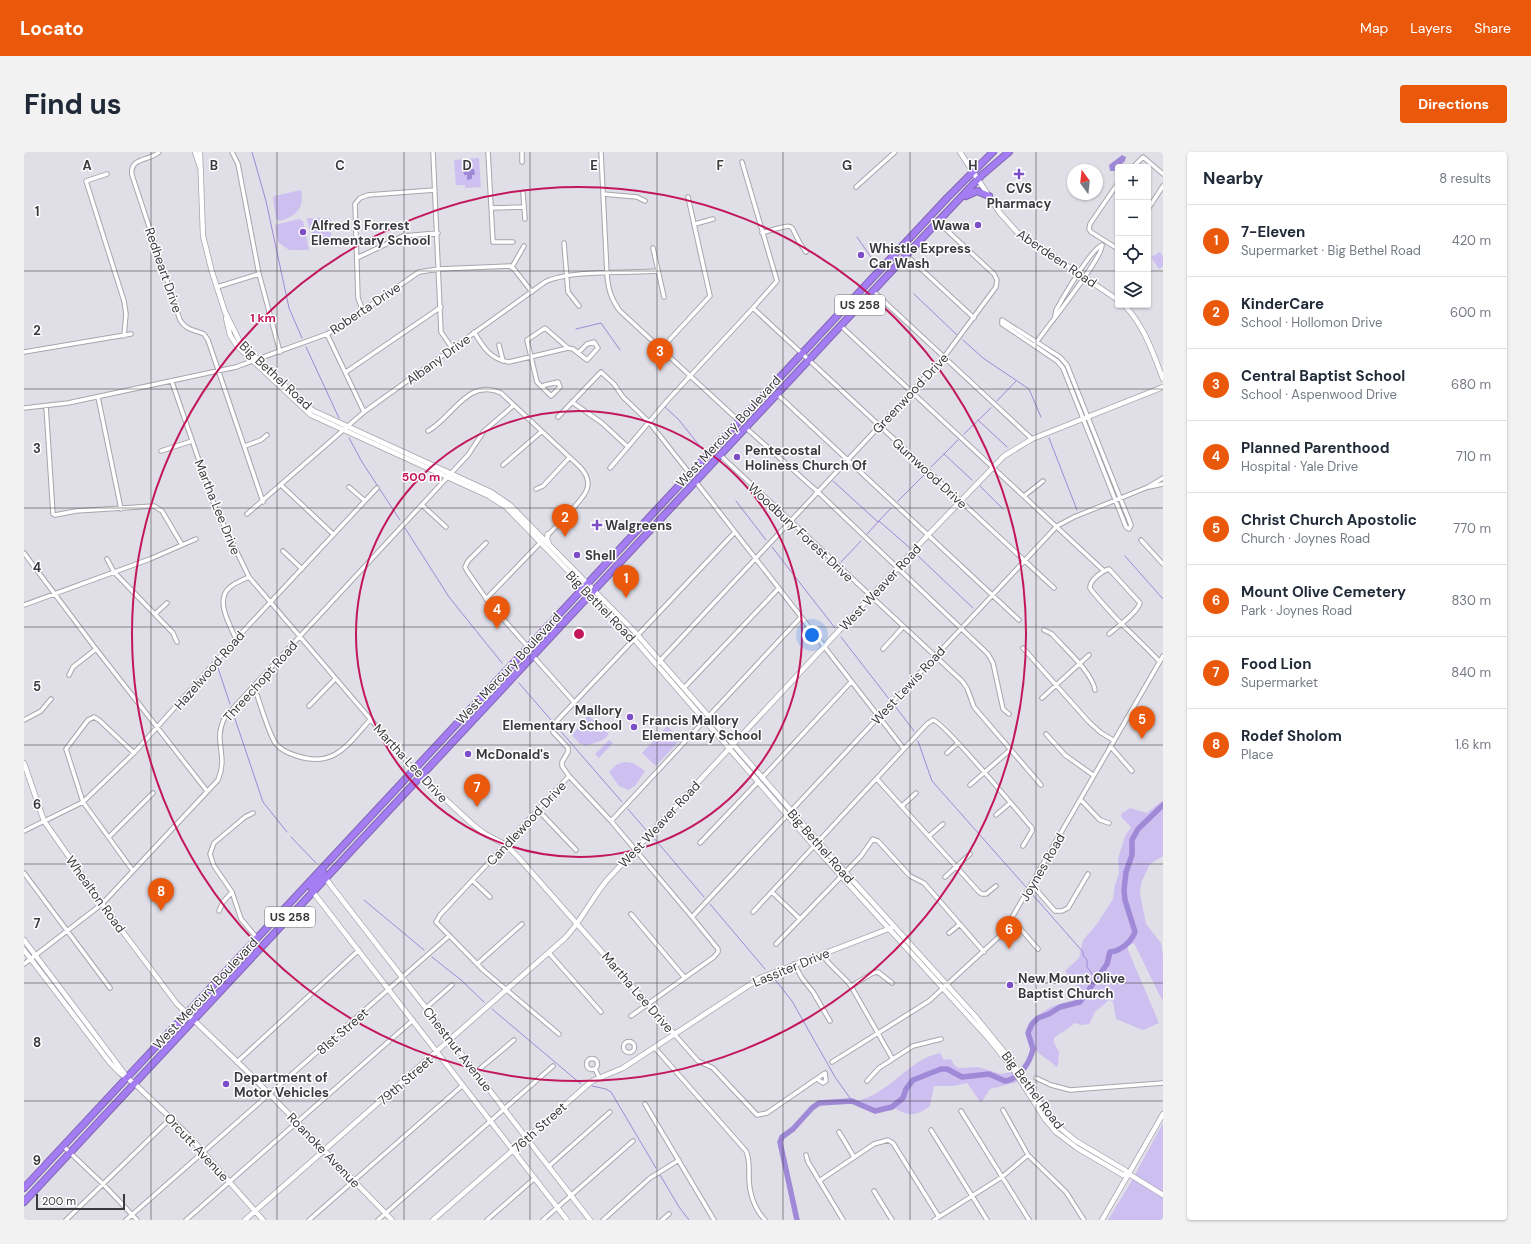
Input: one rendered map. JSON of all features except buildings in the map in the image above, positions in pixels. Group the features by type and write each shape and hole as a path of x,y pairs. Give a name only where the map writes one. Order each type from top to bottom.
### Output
{"highway":[{"name":"West Mercury Boulevard","path":"24,1188 972,171 993,152"},
{"name":"West Mercury Boulevard","path":"24,1202 593,593 906,255 978,180 1009,152"},
{"path":"961,198 977,191 989,196"},
{"path":"313,892 312,886 322,875 325,865"},
{"path":"291,916 298,903 306,893 303,888"}],"street":[{"name":"Redheart Drive","path":"159,152 136,162 131,170 132,175 180,320 184,326 190,330 200,332 206,336 263,502"},
{"name":"Big Bethel Road","path":"195,152 202,171"},
{"name":"Big Bethel Road","path":"200,152 202,171 203,236 225,312 238,340 256,361 298,401 318,414 345,428 503,499 585,586 638,635 762,778 814,846 842,874 946,987 1015,1068 1062,1130 1076,1141 1126,1170 1129,1174 1163,1195"},
{"path":"232,152 238,164 259,274 280,352"},
{"path":"433,152 438,233 441,332 452,348"},
{"path":"488,152 493,242 513,242"},
{"path":"522,152 522,162"},
{"path":"601,152 607,274 608,286 612,301 661,349 739,421"},
{"path":"856,187 895,152"},
{"name":"Aberdeen Road","path":"960,152 1003,217 1017,232 1115,298"},
{"path":"1135,164 1142,156 1163,174"},
{"path":"610,468 649,422 777,280 742,162"},
{"path":"107,174 86,181 124,301 126,314 124,336"},
{"path":"1151,204 1163,186"},
{"path":"1115,188 1089,228 1090,232 1103,243 1115,248"},
{"path":"363,311 358,298 355,204 360,198 368,195 436,190"},
{"path":"523,193 525,220"},
{"path":"603,194 636,197 645,201"},
{"path":"661,349 710,296 688,197"},
{"path":"491,208 524,206"},
{"path":"695,224 713,219"},
{"name":"Greenwood Drive","path":"656,665 944,357 996,287 996,278 938,222"},
{"path":"762,233 786,225 791,226 795,229 800,245 806,252"},
{"path":"357,258 403,236 438,233"},
{"path":"564,243 568,292 579,306"},
{"path":"1055,316 1056,310 1079,274 1097,248 1103,243"},
{"path":"1034,345 1084,277 1102,250 1103,243"},
{"path":"524,246 512,267 532,292"},
{"path":"653,248 664,297"},
{"path":"906,255 974,318"},
{"name":"Roberta Drive","path":"24,408 46,406 98,397 172,382 256,361 327,334 363,311 412,276 426,270 512,267"},
{"name":"Albany Drive","path":"247,514 263,502 364,412 474,332 552,279 566,276 658,271"},
{"path":"217,287 259,274"},
{"path":"873,291 1032,440"},
{"path":"346,372 441,307"},
{"name":"Gumwood Drive","path":"753,308 1054,588"},
{"path":"1127,308 1144,332 1163,379"},
{"path":"1037,341 1005,320 1002,321 1002,324 1060,364 1085,419 1120,498 1131,525 1129,529 1126,527 1115,500 1085,419 1064,361 1037,341"},
{"path":"841,326 1104,571"},
{"path":"542,387 558,382 560,387 551,396 542,387 537,382 527,340 545,328 568,348 587,360 598,348 594,342 587,344 578,353"},
{"path":"474,332 490,354 503,361 509,362 568,348"},
{"path":"24,352 131,334"},
{"path":"327,334 364,412"},
{"path":"499,345 503,361"},
{"path":"558,417 601,372 614,384 623,397 649,422 690,474"},
{"name":"Martha Lee Drive","path":"172,382 215,507 249,577 370,720 421,777 471,823 485,834 506,844 698,1061 713,1068 757,1115 767,1114 816,1079 825,1073 827,1079 825,1082 821,1083 816,1079"},
{"name":"West Weaver Road","path":"564,939 578,924 598,891 635,850 872,597 928,535 1004,456 1032,440 1163,387"},
{"path":"428,432 437,427 469,395 480,390 497,391 584,471 588,489 581,499 486,599"},
{"path":"777,394 1019,620"},
{"path":"98,397 121,509"},
{"path":"572,402 602,423 628,447"},
{"path":"46,406 51,511 55,515 76,511 159,508 182,545"},
{"name":"Threechopt Road","path":"24,964 102,904 218,780 222,770 219,739 220,728 225,717 450,475 468,455 484,431 513,406"},
{"path":"746,428 818,492 962,628 991,658 1002,709 1009,714"},
{"path":"504,465 541,432"},
{"path":"245,446 261,440 267,434"},
{"path":"161,451 192,441"},
{"name":"Woodbury Forest Drive","path":"720,456 962,681 967,688 974,707 1041,785"},
{"path":"536,489 543,486 569,458"},
{"name":"West Lewis Road","path":"692,917 1057,526 1074,517 1148,487 1163,478"},
{"path":"1024,496 1043,481"},
{"path":"696,482 904,749"},
{"name":"West Lewis Road","path":"1148,487 1163,484"},
{"path":"281,486 333,534"},
{"path":"350,487 364,501"},
{"name":"Hazelwood Road","path":"24,831 83,802 134,753 158,728 236,639 377,488"},
{"path":"422,505 446,527"},
{"name":"Candlewood Drive","path":"559,1034 477,964 464,948 438,926 437,919 569,776 562,766 562,762 568,752 568,748 552,729 553,725 735,532"},
{"path":"548,534 547,539 551,547"},
{"path":"24,605 114,572 196,539"},
{"path":"1141,540 1163,563"},
{"name":"Big Bethel Road","path":"542,541 551,547 585,586"},
{"path":"486,542 468,561 465,567 486,599 528,647"},
{"path":"283,551 302,569"},
{"path":"24,553 96,649 207,791"},
{"path":"107,559 114,572 173,633 177,642"},
{"path":"1109,634 1121,623 1138,608 1140,604 1112,570 1109,569 1104,571 1090,583 1090,588 1121,623 1159,661"},
{"path":"236,639 225,610 224,598 229,587 249,577"},
{"path":"684,688 779,588"},
{"name":"Big Bethel Road","path":"593,593 758,782 818,842 842,874"},
{"path":"155,614 167,603"},
{"path":"611,821 801,617"},
{"path":"883,649 903,627"},
{"path":"1044,630 1052,634 1079,664 1094,683 1095,690"},
{"path":"1023,648 1089,722 1100,732 1113,740"},
{"path":"69,675 73,667 96,649"},
{"path":"1042,698 1089,655"},
{"path":"533,656 574,702"},
{"name":"Joynes Road","path":"832,1062 915,1011 946,987 1000,937 1032,885 1092,775 1163,656"},
{"path":"309,706 335,679"},
{"path":"762,778 851,682"},
{"path":"254,686 273,739 279,747 298,757 314,760 333,757 370,720"},
{"path":"24,720 41,711 51,700"},
{"path":"134,753 97,718 94,717 88,720 66,749 83,802 134,871"},
{"path":"753,912 927,724 933,720 939,723 958,743 1032,828 1032,831 1023,846"},
{"path":"1046,734 1065,754 1092,775"},
{"path":"947,753 958,743"},
{"path":"1110,746 1132,771"},
{"path":"970,785 1010,750"},
{"name":"Whealton Road","path":"24,763 44,821 102,904 186,1014"},
{"path":"569,776 611,821 716,946 718,952 714,958 631,1016"},
{"path":"877,779 982,894 986,894 996,886"},
{"path":"700,843 758,782"},
{"path":"109,837 153,793"},
{"path":"902,806 916,793"},
{"path":"1080,799 1100,820 1109,823"},
{"path":"996,815 1010,803"},
{"path":"538,810 576,850"},
{"path":"253,813 245,817 214,844 210,850 212,862 232,892 241,919 257,938"},
{"path":"928,836 943,824"},
{"path":"776,944 861,856 871,841 876,839 910,876 924,883 984,952"},
{"path":"945,877 970,854"},
{"path":"24,873 110,988"},
{"path":"1032,885 1053,909 1062,912 1068,908 1088,874"},
{"name":"Chestnut Avenue","path":"326,879 590,1220"},
{"path":"473,881 490,897"},
{"path":"219,911 222,904 232,892"},
{"name":"Chestnut Avenue","path":"313,892 567,1220"},
{"path":"772,892 800,919"},
{"path":"631,914 685,978"},
{"path":"1012,919 1038,949"},
{"path":"477,964 522,924"},
{"path":"949,933 960,924"},
{"name":"Lassiter Drive","path":"655,1048 753,982 794,964 892,928"},
{"name":"81st Street","path":"126,1220 449,936"},
{"name":"79th Street","path":"245,1220 564,939"},
{"name":"Orcutt Avenue","path":"24,940 93,1034 127,1077 171,1118 263,1220"},
{"name":"Orcutt Avenue","path":"24,950 80,1026 110,1063 120,1074 127,1077"},
{"path":"237,1062 358,950"},
{"path":"549,953 601,1012"},
{"path":"822,954 826,961 843,976 851,986 892,1058"},
{"path":"794,964 799,974 813,992 830,1022"},
{"path":"851,986 873,973 878,972 892,983"},
{"path":"426,1008 452,985"},
{"name":"Roanoke Avenue","path":"186,1014 270,1094 392,1220"},
{"path":"186,1220 413,1020"},
{"path":"80,1026 85,1028 90,1034 93,1034"},
{"path":"867,1081 879,1068 892,1058 913,1046 941,1039"},
{"path":"476,1072 514,1040"},
{"path":"655,1048 746,1151 749,1160 749,1180 752,1201 755,1208 765,1220"},
{"name":"76th Street","path":"434,1220 589,1083 619,1070 655,1048"},
{"path":"633,1052 637,1059"},
{"path":"378,1220 552,1066"},
{"path":"595,1069 599,1078"},
{"path":"1036,1078 1050,1085 1070,1090 1163,1083"},
{"path":"309,1220 463,1085"},
{"path":"645,1104 714,1220"},
{"path":"1002,1110 1028,1155 1066,1192 1084,1220"},
{"path":"962,1111 1029,1220"},
{"path":"549,1166 610,1112"},
{"path":"1102,1220 1163,1114"},
{"path":"66,1220 171,1118"},
{"path":"931,1130 986,1220"},
{"path":"839,1132 854,1157"},
{"path":"819,1181 854,1157 882,1141 888,1140 893,1143 939,1217"},
{"path":"543,1220 633,1141"},
{"path":"63,1146 104,1184 137,1220"},
{"path":"806,1155 808,1162 843,1220"},
{"path":"934,1220 1002,1177 1028,1155"},
{"path":"602,1220 650,1178 679,1160"},
{"path":"487,1220 535,1178"},
{"path":"874,1191 892,1220"},
{"path":"662,1220 669,1214"}],"shaded area":[{"path":"1122,155 1126,157 1125,161 1122,164 1115,164 1114,171 1110,171 1109,165"},
{"path":"479,158 481,187 465,188 465,185 456,185 454,160"},
{"path":"467,165 471,165 471,169 474,169 475,175 472,175 472,179 467,180 467,175 464,175 463,170 467,170"},
{"path":"301,190 302,202 295,214 280,221 276,219 274,196"},
{"path":"307,218 329,218 331,220 331,243 317,238 311,232"},
{"path":"299,219 303,221 309,250 289,250 278,242 275,225"},
{"path":"1160,252 1163,257 1163,266 1159,269 1151,257"},
{"path":"587,717 590,717 609,734 603,740 586,746 579,743 572,735"},
{"path":"667,726 681,739 656,766 642,753"},
{"path":"609,740 613,743 599,758 595,754"},
{"path":"624,762 633,763 645,771 635,786 628,790 619,786 609,772 616,765"},
{"path":"1163,800 1163,856 1150,864 1141,883 1140,894 1146,924 1161,943 1163,955 1163,1002 1134,943 1128,946 1128,950 1159,1023 1143,1030 1116,1019 1113,1001 1109,1000 1095,1012 1089,1024 1082,1025 1074,1023 1054,1038 1054,1043 1059,1052 1058,1066 1056,1067 1036,1051 1027,1040 1026,1029 1032,1020 1037,1016 1053,1006 1075,1001 1081,992 1065,971 1079,958 1083,940 1097,924 1113,899 1115,885 1119,874 1118,859 1125,836 1131,827 1122,818 1121,814 1130,808 1147,813"},
{"path":"940,1053 944,1060 951,1059 954,1065 959,1068 978,1067 1001,1074 1012,1072 1018,1082 990,1089 981,1103 967,1083 954,1086 934,1086 930,1106 915,1114 905,1113 890,1105 875,1109 856,1101 868,1098 918,1063 928,1057"},
{"path":"1163,1123 1163,1220 1108,1220 1131,1182"}],"waterway":[{"path":"252,152 266,201 289,308 302,338"},
{"path":"857,237 875,263"},
{"path":"914,294 957,335"},
{"path":"576,329 601,323 620,350"},
{"path":"963,340 983,358 1029,389 1041,417"},
{"path":"306,347 339,418"},
{"path":"997,401 1016,381"},
{"path":"665,407 679,420 702,449"},
{"path":"964,434 991,408"},
{"path":"978,420 1007,447"},
{"path":"349,438 362,462 400,520"},
{"path":"1049,438 1077,510"},
{"path":"931,467 958,440"},
{"path":"944,454 972,480"},
{"path":"898,501 925,474"},
{"path":"833,481 878,522"},
{"path":"980,486 1003,509"},
{"path":"736,501 766,540"},
{"path":"867,534 891,508"},
{"path":"879,521 910,548"},
{"path":"405,528 449,597 502,663"},
{"path":"841,562 861,541"},
{"path":"772,547 835,628"},
{"path":"917,555 973,608"},
{"path":"1125,556 1163,599"},
{"path":"841,637 889,699"},
{"path":"217,665 230,704"},
{"path":"519,683 551,720"},
{"path":"895,706 914,731"},
{"path":"233,713 263,802 287,832"},
{"path":"557,727 622,802"},
{"path":"918,741 932,781 1026,887"},
{"path":"797,1220 780,1142 782,1137 793,1129 812,1108 819,1103 852,1101 875,1111 892,1107 903,1098 906,1089 913,1080 941,1069 947,1069 962,1077 989,1074 1005,1081 1015,1077 1024,1069 1033,1049 1028,1033 1032,1024 1038,1018 1049,1014 1060,1007 1080,1002 1107,964 1110,952 1122,948 1133,936 1135,932 1125,900 1124,890 1126,872 1132,855 1132,840 1138,829 1163,805"},
{"path":"628,809 646,830"},
{"path":"291,837 316,863"},
{"path":"653,837 704,897"},
{"path":"1032,894 1083,952 1083,955 1087,960 1087,967 1096,979"},
{"path":"364,900 424,950"},
{"path":"710,904 765,969"},
{"path":"432,957 461,980 484,1002"},
{"path":"773,977 792,1001 835,1077 852,1101"},
{"path":"492,1009 581,1084"},
{"path":"592,1086 606,1089 611,1092 656,1168"},
{"path":"660,1175 679,1207 689,1220"}],"place":[{"name":"CVS Pharmacy","path":"1019,174"},
{"name":"Wawa","path":"978,225"},
{"name":"Alfred S Forrest Elementary School","path":"303,232"},
{"name":"Whistle Express Car Wash","path":"861,255"},
{"name":"Central Baptist School","path":"660,371"},
{"name":"Pentecostal Holiness Church Of","path":"737,457"},
{"name":"Walgreens","path":"597,525"},
{"name":"KinderCare","path":"565,537"},
{"name":"Shell","path":"577,555"},
{"name":"7-Eleven","path":"626,598"},
{"name":"Planned Parenthood","path":"497,629"},
{"name":"Mallory Elementary School","path":"630,717"},
{"name":"Francis Mallory Elementary School","path":"634,727"},
{"name":"Christ Church Apostolic","path":"1142,739"},
{"name":"McDonald's","path":"468,754"},
{"name":"Food Lion","path":"477,807"},
{"name":"Rodef Sholom","path":"161,911"},
{"name":"Mount Olive Cemetery","path":"1009,949"},
{"name":"New Mount Olive Baptist Church","path":"1010,985"},
{"name":"Department of Motor Vehicles","path":"226,1084"}]}
